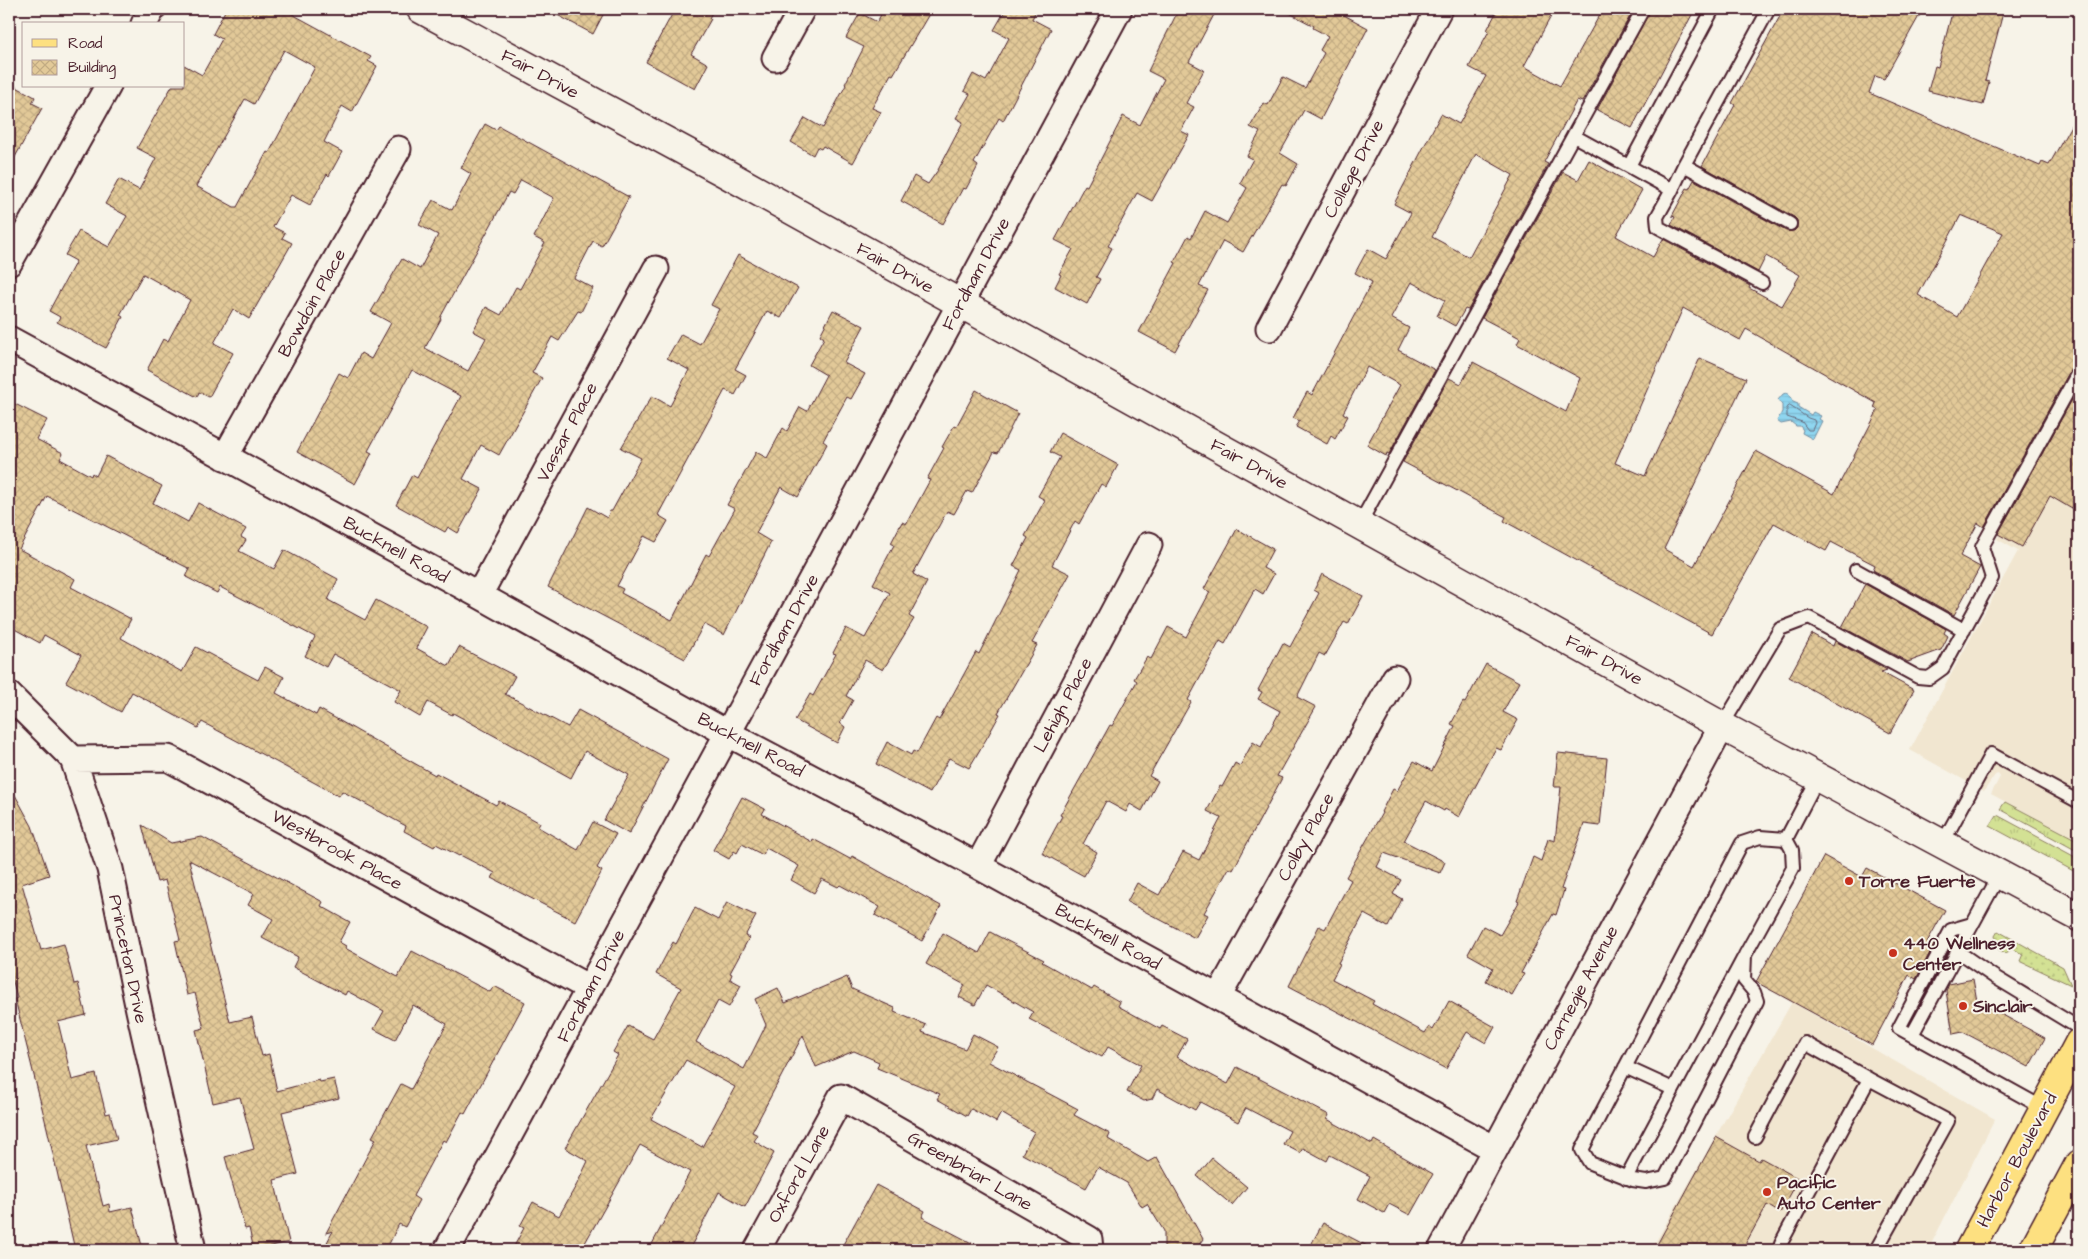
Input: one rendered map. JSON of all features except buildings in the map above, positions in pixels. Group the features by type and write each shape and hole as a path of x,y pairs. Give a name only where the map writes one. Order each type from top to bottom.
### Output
{"main road":[{"name":"Fair Drive","path":"421,9 716,168 1722,726 2079,916"},
{"name":"Harbor Boulevard","path":"1969,1250 2079,1043"},
{"path":"2033,1250 2079,1164"}],"street":[{"path":"145,22 152,9"},
{"path":"775,58 802,9"},
{"name":"Fordham Drive","path":"447,1250 1119,9"},
{"name":"College Drive","path":"1269,328 1430,12"},
{"path":"9,263 107,88"},
{"name":"Bowdoin Place","path":"225,457 398,149"},
{"name":"Vassar Place","path":"479,595 656,269"},
{"name":"Bucknell Road","path":"9,340 479,595 727,733 1218,996 1495,1149"},
{"name":"Lehigh Place","path":"978,866 1149,545"},
{"name":"Colby Place","path":"1218,996 1395,678"},
{"name":"Princeton Drive","path":"9,695 73,759 110,870 138,1010 193,1250"},
{"name":"Carnegie Avenue","path":"1441,1250 1722,726"},
{"name":"Westbrook Place","path":"73,759 168,758 589,988"},
{"name":"Oxford Lane","path":"757,1250 841,1097"},
{"name":"Greenbriar Lane","path":"841,1097 1089,1240 1090,1250"}],"lane":[{"path":"1359,525 1643,9"},
{"path":"1629,166 1713,9"},
{"path":"1762,283 1658,227 1657,217 1768,9"},
{"path":"1574,136 1672,190"},
{"path":"1684,165 1790,224"},
{"path":"1722,726 1780,629 1809,618 1918,677 1929,678 1943,668 1992,578 1982,547 2079,371"},
{"path":"1856,570 1964,630"},
{"path":"1942,844 1991,754 2079,802"},
{"path":"1786,839 1818,778"},
{"path":"1745,955 1744,980 1754,992 1757,1001 1664,1178 1646,1182 1626,1178 1590,1163 1582,1150 1742,843 1760,837 1786,839"},
{"path":"1626,1178 1793,868 1792,850 1786,839"},
{"path":"1912,1035 2000,874"},
{"path":"1972,924 1951,930 1899,1028 2045,1109"},
{"path":"1957,951 1993,976 2079,1028"},
{"path":"1755,1137 1806,1043 1948,1121 1876,1250"},
{"path":"1625,1067 1673,1089"},
{"path":"1780,1250 1781,1243 1870,1079"}],"shaded area":[{"path":"2079,386 2079,841 1991,794 2000,777 1998,774 1995,775 1984,791 1910,750 2018,551 1997,539"},
{"path":"1792,1002 1995,1119 1928,1250 1651,1250"}],"green space":[{"path":"2005,802 2079,841 2079,852 2000,809"},
{"path":"1997,815 2079,859 2079,874 1990,826"},
{"path":"1998,931 2063,967 2071,985 2020,961 2023,954 2012,949 2006,953 1999,950 1995,936"}],"water":[{"path":"1786,393 1793,402 1798,404 1798,407 1811,415 1813,412 1821,416 1819,419 1822,421 1813,439 1802,433 1803,430 1800,426 1796,426 1791,422 1781,424 1777,421 1782,412 1782,405 1778,400"}],"place":[{"name":"Torre Fuerte","path":"1849,881"},
{"name":"440 Wellness Center","path":"1893,953"},
{"name":"Sinclair","path":"1963,1006"},
{"name":"Pacific Auto Center","path":"1767,1192"}]}
